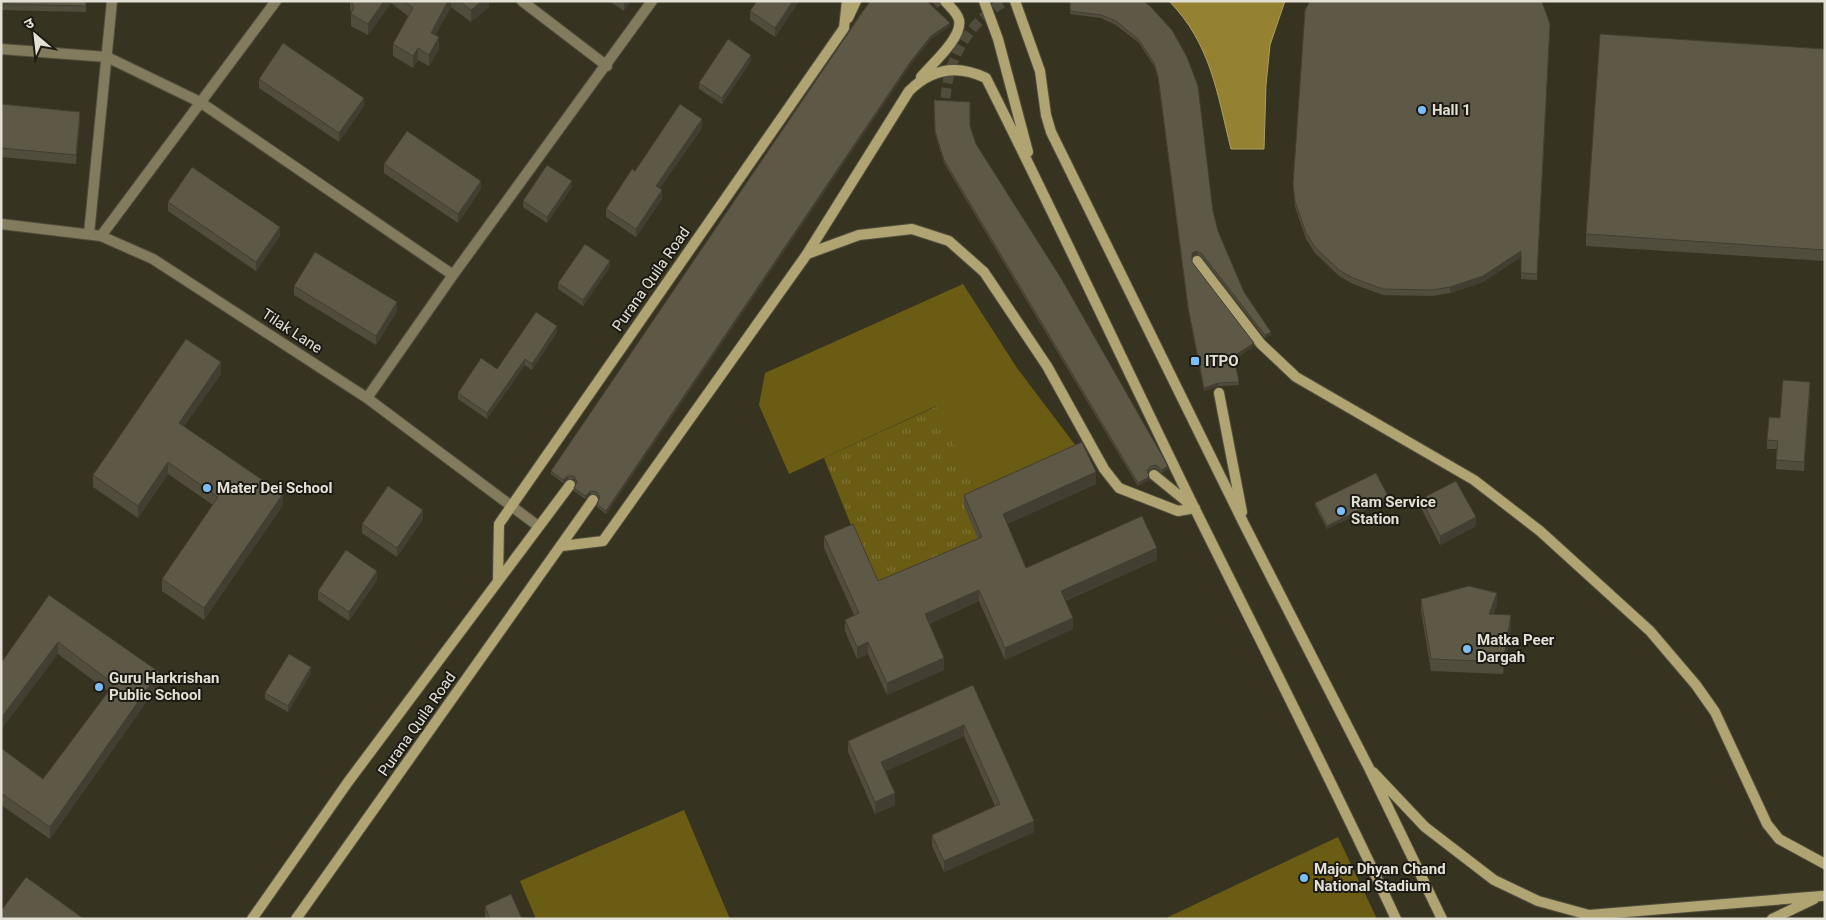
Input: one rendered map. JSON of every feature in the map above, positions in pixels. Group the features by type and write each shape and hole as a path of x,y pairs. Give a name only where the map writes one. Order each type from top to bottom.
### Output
{"main road":[{"name":"Purana Quila Road","path":"498,579 499,524 844,28 847,1"},
{"path":"844,28 856,1"},
{"path":"562,546 603,540 807,254 908,91 957,35 958,19 945,1"},
{"path":"984,1 998,39 1031,168"},
{"path":"1015,1 1040,71 1046,115 1051,132 1245,526 1370,770 1442,919"},
{"path":"908,91 927,76 950,69 963,70 986,78 1195,508 1341,800 1396,919"},
{"path":"807,254 859,235 912,229 949,241 984,272 1047,366 1104,469 1119,488 1178,511 1195,508"},
{"path":"1196,261 1261,344 1296,377 1474,480 1540,532 1650,631 1696,685 1715,712 1767,824 1779,839 1825,864"},
{"path":"1219,393 1245,526"},
{"path":"1154,475 1195,508"},
{"name":"Purana Quila Road","path":"252,919 348,782 570,485"},
{"name":"Purana Quila Road","path":"296,919 593,500"},
{"path":"1370,770 1385,783 1425,827 1494,880 1538,901 1589,915 1823,895"},
{"path":"1772,919 1823,895"}],"street":[{"path":"90,234 112,1"},
{"path":"101,236 276,1"},
{"path":"522,1 607,66"},
{"path":"367,398 453,275 607,66 652,1"},
{"path":"1,49 107,57 200,102 453,275"},
{"name":"Tilak Lane","path":"1,224 101,236 153,259 367,398 538,526"}],"green space":[{"path":"963,284 1017,368 1082,454 979,499 936,406 789,474 759,405 765,373"},
{"path":"937,406 979,499 982,549 878,592 824,458"},
{"path":"684,810 730,919 536,919 520,881"},
{"name":"Major Dhyan Chand National Stadium","path":"1338,837 1377,919 1164,919"}],"shaded area":[{"path":"1169,1 1285,1 1270,45 1266,85 1264,149 1231,149 1216,89 1203,52 1183,17"}],"building":[{"path":"1,1 86,1 86,6 1,4"},
{"path":"351,1 384,1 368,24 351,14 354,7"},
{"path":"404,1 448,1 431,33 439,37 429,55 418,48 413,56 393,44 413,8"},
{"path":"459,1 482,1 471,10"},
{"path":"757,1 793,1 775,28 750,11"},
{"path":"870,1 927,1 950,23 931,36 911,61 606,511 597,504 600,497 597,492 591,491 585,496 574,488 577,482 574,476 568,476 563,480 551,471"},
{"path":"1070,1 1144,1 1172,30 1187,57 1198,86 1213,211 1218,231 1244,292 1271,332 1265,335 1202,254 1197,251 1192,253 1192,262 1254,343 1234,356 1239,382 1218,383 1204,388 1188,307 1158,76 1154,63 1139,40 1116,21 1101,15 1070,11"},
{"name":"Hall 1","path":"1310,1 1541,1 1550,24 1537,274 1521,273 1521,251 1483,276 1450,287 1433,290 1383,289 1353,278 1339,270 1315,247 1306,233 1295,201 1293,184 1305,10"},
{"path":"1600,34 1825,49 1825,250 1586,234"},
{"path":"728,39 751,55 722,98 699,83"},
{"path":"283,43 364,98 339,133 259,79"},
{"path":"934,100 970,102 970,126 976,144 1061,278 1168,466 1162,470 1156,465 1151,466 1147,470 1149,477 1138,483 944,160 935,131"},
{"path":"1,104 80,112 76,155 1,148"},
{"path":"680,104 702,119 656,186 662,190 636,229 606,209 632,169 635,171"},
{"path":"407,131 481,181 458,214 384,164"},
{"path":"547,165 572,181 547,217 523,201"},
{"path":"192,167 280,227 256,262 168,202"},
{"path":"585,244 610,261 583,300 558,283"},
{"path":"315,252 397,302 376,336 294,286"},
{"path":"536,312 557,326 532,364 525,359 487,413 458,393 481,358 497,369"},
{"path":"186,339 221,362 179,423 283,494 204,608 162,579 218,497 168,462 138,506 93,475"},
{"path":"1783,380 1810,382 1804,462 1776,460 1778,441 1767,440 1769,417 1780,418"},
{"path":"1082,442 1096,472 1003,514 1026,568 1142,516 1157,548 1061,591 1073,618 1005,648 979,590 925,614 944,658 887,683 868,642 857,647 845,620 859,613 824,536 853,524 878,581 982,537 964,495"},
{"path":"1376,473 1388,496 1327,526 1315,503"},
{"path":"1456,481 1476,517 1440,536 1421,499"},
{"path":"388,486 423,510 397,548 362,524"},
{"path":"346,550 377,571 349,612 318,591"},
{"name":"Matka Peer Dargah","path":"1469,586 1497,593 1489,614 1511,615 1503,662 1431,659 1421,599"},
{"path":"49,595 159,672 50,827 1,793 1,748 43,779 114,684 58,642 1,718 1,663"},
{"path":"289,654 311,667 288,706 265,693"},
{"path":"973,685 1034,821 944,861 932,835 1000,804 964,725 881,762 895,793 875,802 848,741"},
{"path":"26,877 84,919 1,919 1,911"},
{"path":"511,894 522,919 490,919 485,906"}],"tunnel":[{"path":"922,13 938,1"},
{"path":"946,113 948,80 960,48 968,34 979,21 1006,1"}],"place":[{"name":"Hall 1","path":"1422,110"},
{"name":"ITPO","path":"1195,361"},
{"name":"Mater Dei School","path":"207,488"},
{"name":"Ram Service Station","path":"1341,511"},
{"name":"Matka Peer Dargah","path":"1467,649"},
{"name":"Guru Harkrishan Public School","path":"99,687"},
{"name":"Major Dhyan Chand National Stadium","path":"1304,878"}]}
